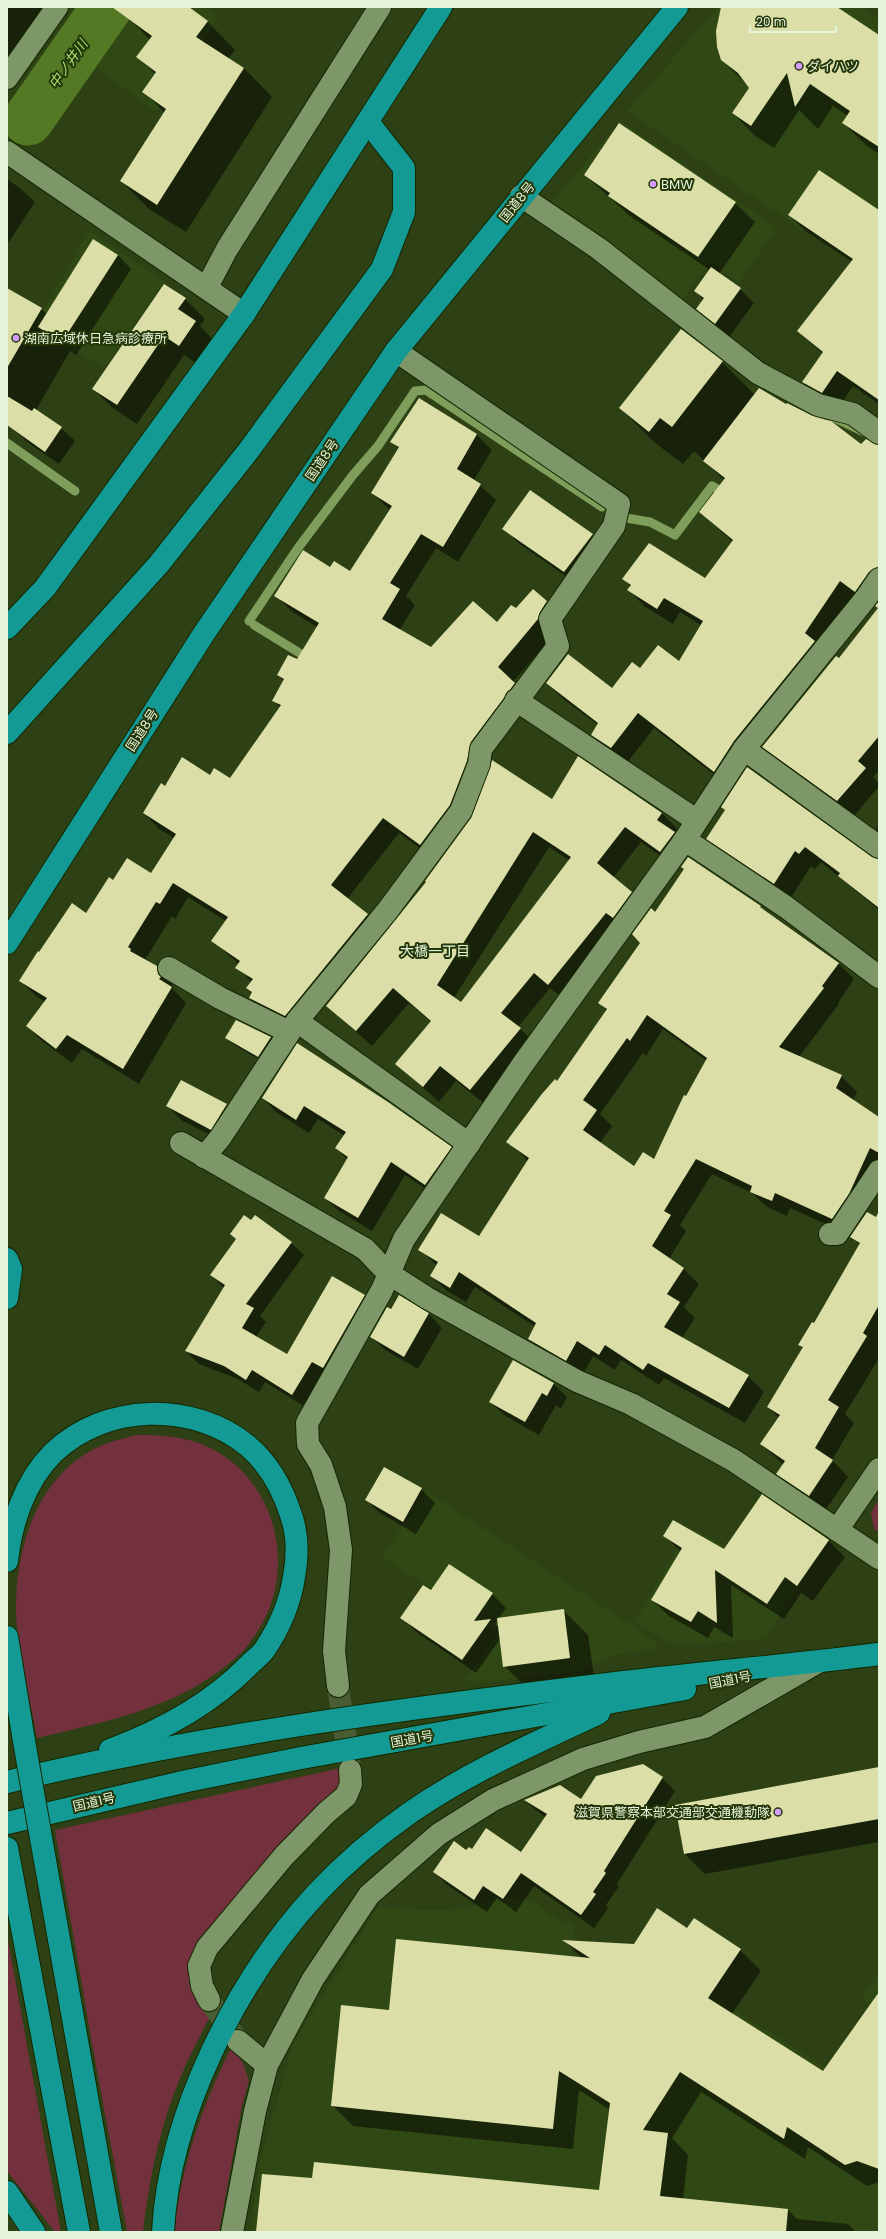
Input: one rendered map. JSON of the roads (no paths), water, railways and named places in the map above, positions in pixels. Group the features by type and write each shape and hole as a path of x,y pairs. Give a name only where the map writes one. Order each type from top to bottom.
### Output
{"highway":[{"path":"7,628 45,588 244,314 441,7"},
{"name":"国道8号","path":"7,943 203,635 396,351 521,196 677,7"},
{"path":"7,733 159,564 249,450 382,269 404,212 404,168 368,122"},
{"path":"7,1259 11,1270 7,1298"},
{"path":"7,1561 9,1542 18,1510 32,1482 53,1454 82,1431 108,1420 151,1413 185,1416 221,1429 248,1446 268,1468 285,1495 296,1529 297,1562 292,1591 282,1620 264,1651 240,1675 211,1698 170,1723 129,1743 43,1774"},
{"path":"7,1643 112,2232"},
{"name":"国道1号","path":"7,1782 180,1746 394,1712 618,1683 818,1662 879,1654"},
{"name":"国道1号","path":"7,1824 180,1783 278,1763 627,1700 818,1662"},
{"path":"163,2232 174,2159 192,2098 215,2044 245,1991 276,1943 316,1893 363,1850 412,1812 470,1777 528,1746 627,1700"},
{"path":"7,1848 79,2232"},
{"path":"7,2192 34,2232"}],"street":[{"path":"7,78 57,7"},
{"path":"207,287 236,236 380,7"},
{"path":"7,152 207,287 244,314"},
{"path":"521,196 598,248 758,373 818,405 853,414 879,432"},
{"path":"204,1157 220,1138 293,1026 388,910 461,811 479,764 481,749 516,700 558,646 550,619 614,526 619,504 396,351"},
{"path":"338,1686 334,1651 341,1550 335,1507 321,1465 308,1444 307,1423 382,1290 388,1273 404,1239 523,1064 684,842 696,820 744,749 866,598 879,579"},
{"path":"516,700 696,820"},
{"path":"744,749 879,847"},
{"path":"684,842 696,847 786,907 879,977"},
{"path":"169,968 220,998 293,1026 469,1144"},
{"path":"181,1144 365,1249 388,1273 427,1298 577,1381 631,1404 733,1460 879,1558"},
{"path":"830,1234 836,1234 879,1171"},
{"path":"837,1530 879,1469"},
{"path":"232,2232 255,2111 267,2065 313,1979 369,1895 439,1834 493,1800 583,1759 639,1742 705,1726 818,1662"},
{"path":"209,2000 202,1986 198,1966 207,1948 284,1856 326,1813 346,1796 351,1784 350,1770"},
{"path":"238,2041 267,2065"}],"waterway":[{"name":"中ノ井川","path":"28,120 107,7"},
{"path":"249,621 298,548 353,475 378,446 415,391 426,390 602,507"},
{"path":"809,428 820,414 826,414 868,434 879,444"},
{"path":"7,443 75,491"},
{"path":"626,518 650,522 675,535 712,486 728,495"},
{"path":"254,625 311,660"}],"tunnel":[{"path":"338,1686 350,1768"},
{"path":"209,2000 236,2038"}],"place":[{"name":"ダイハツ","path":"799,66"},
{"name":"BMW","path":"653,184"},
{"name":"湖南広域休日急病診療所","path":"16,338"},
{"name":"滋賀県警察本部交通部交通機動隊","path":"778,1812"}],"district":[{"name":"大橋一丁目","path":"435,951"}]}
